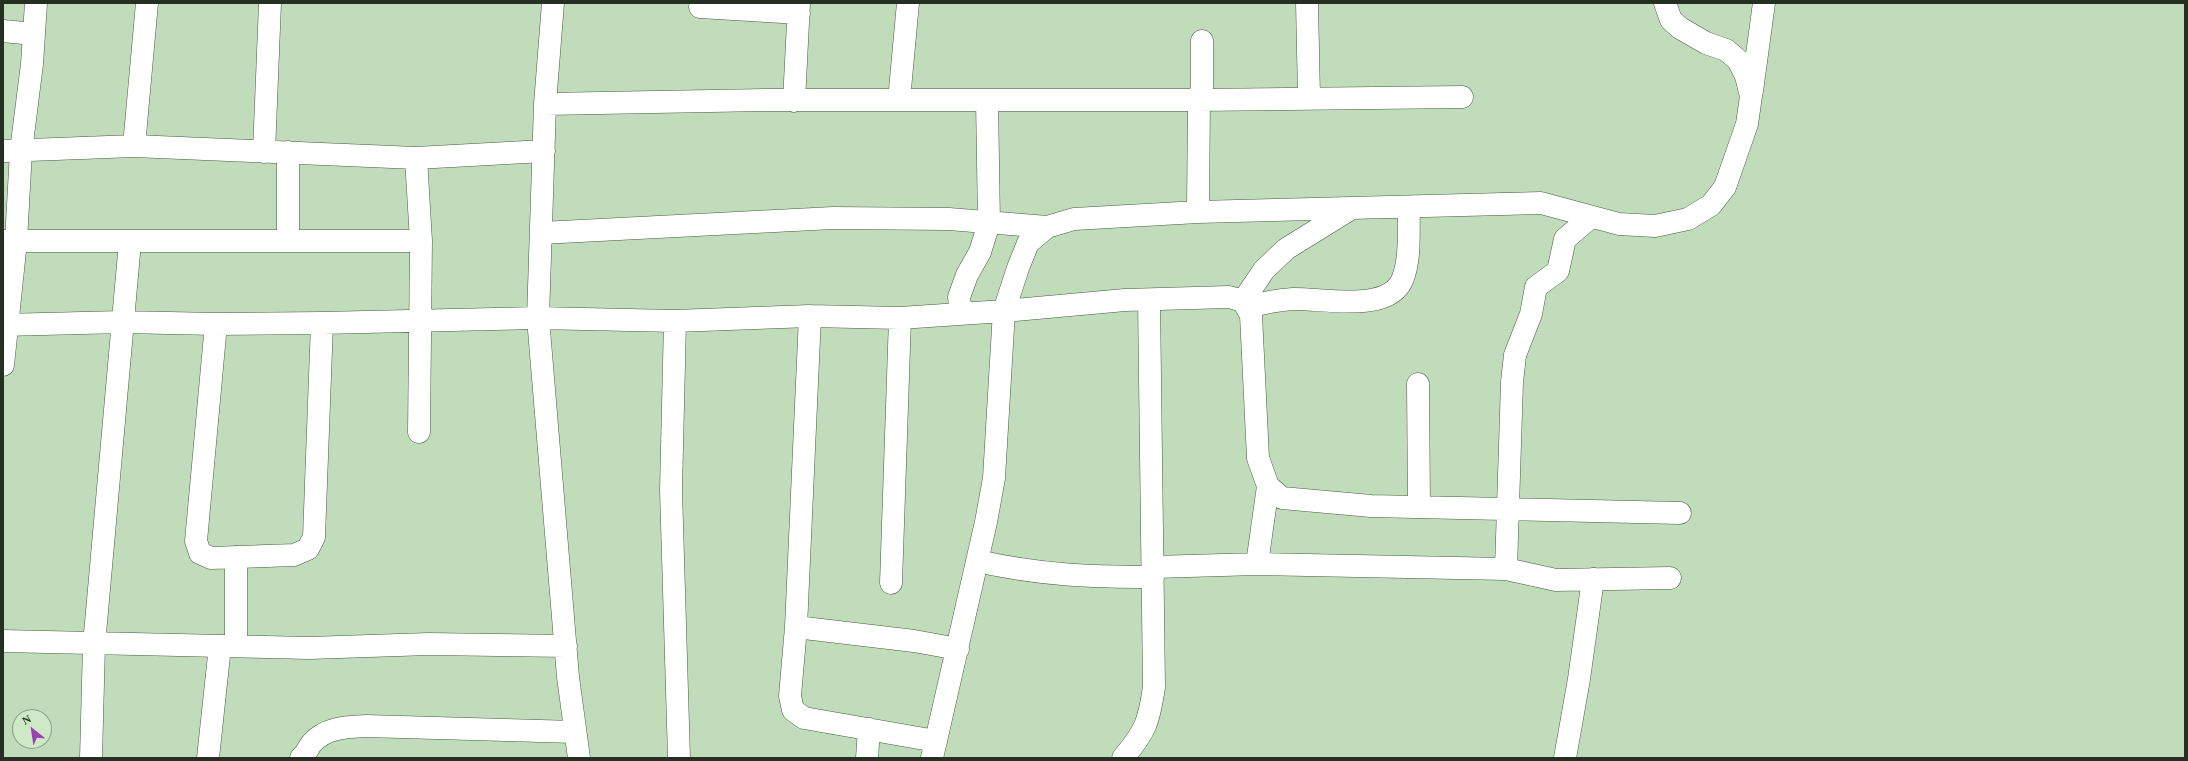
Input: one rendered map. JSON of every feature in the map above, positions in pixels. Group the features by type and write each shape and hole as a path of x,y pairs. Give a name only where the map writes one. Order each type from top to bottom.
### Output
{"street":[{"path":"3,365 12,151 34,34 36,3"},
{"path":"134,146 147,3"},
{"path":"264,152 270,3"},
{"path":"553,3 545,104 538,318 566,646 579,758"},
{"path":"899,100 908,3"},
{"path":"1307,3 1309,98"},
{"path":"1665,3 1671,20 1680,28 1706,43 1726,50 1738,60 1746,76 1751,96"},
{"path":"541,233 832,218 950,219 1047,227 1074,219 1198,212 1409,208 1541,203 1590,218 1619,224 1655,226 1688,219 1711,204 1725,187 1747,124 1764,3"},
{"path":"700,7 799,8 794,101"},
{"path":"3,31 34,34"},
{"path":"1198,212 1199,100 1202,86 1202,41"},
{"path":"545,104 899,100 1199,100 1462,97"},
{"path":"961,314 959,297 967,275 980,252 989,223 987,100"},
{"path":"12,151 134,146 416,158 544,150"},
{"path":"288,152 288,240"},
{"path":"416,158 421,241 419,432"},
{"path":"5,325 122,322 216,324 322,323 538,318 675,321 810,316 900,318 1004,312 1149,300 1229,297 1245,304 1294,299 1371,301 1385,297 1398,288 1403,278 1406,264 1409,208"},
{"path":"1245,304 1264,270 1286,248 1351,209"},
{"path":"1506,570 1506,508 1512,382 1515,355 1531,314 1536,287 1558,272 1565,239 1590,218"},
{"path":"810,316 796,627 790,696 794,710 804,718 869,729 934,750 958,649 994,478 1004,312 1018,268 1028,243 1047,227"},
{"path":"9,241 421,241"},
{"path":"91,758 94,644 130,242"},
{"path":"1123,758 1135,744 1149,720 1154,687 1154,572 1149,300"},
{"path":"1245,304 1251,315 1258,458 1268,486 1257,564"},
{"path":"891,583 900,318"},
{"path":"675,321 671,490 679,758"},
{"path":"216,324 196,541 200,553 211,558 294,555 308,549 314,537 322,323"},
{"path":"1418,384 1419,507"},
{"path":"1268,486 1282,498 1371,506 1680,513"},
{"path":"209,758 228,646 236,557"},
{"path":"977,561 1020,571 1094,578 1257,564 1506,570 1556,580 1670,578"},
{"path":"1565,758 1579,680 1593,579"},
{"path":"796,627 914,641 958,649"},
{"path":"3,641 309,648 429,644 566,646"},
{"path":"301,758 313,742 325,733 340,727 366,726 575,732"},
{"path":"867,758 869,729"}]}
